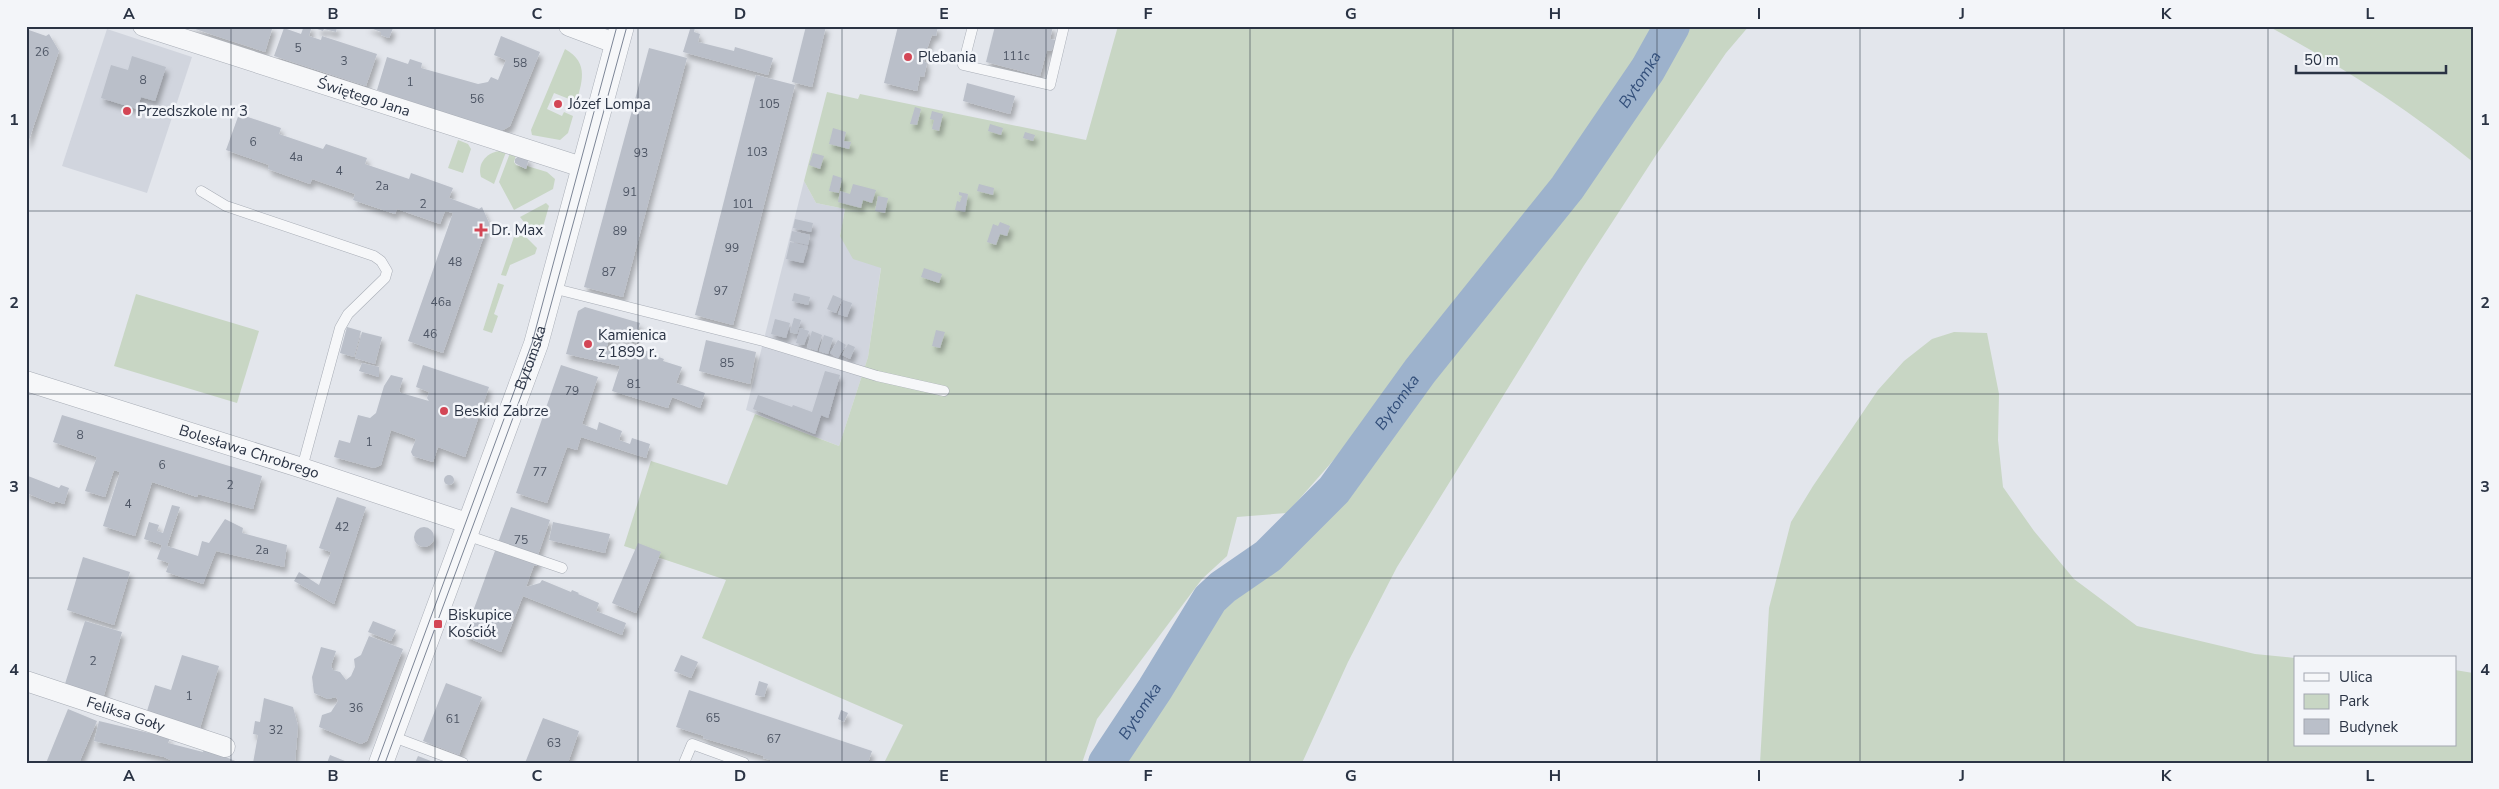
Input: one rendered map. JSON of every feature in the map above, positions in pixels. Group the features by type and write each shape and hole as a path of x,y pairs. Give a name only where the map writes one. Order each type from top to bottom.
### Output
{"street":[{"name":"Świętego Jana","path":"144,26 585,168"},
{"path":"569,26 620,35"},
{"name":"Bytomska","path":"381,763 536,344 620,35"},
{"name":"Bolesława Chrobrego","path":"26,381 302,468 468,530"},
{"name":"Feliksa Goły","path":"26,681 225,747"}],"lane":[{"path":"973,26 963,65 1050,86 1064,26"},
{"path":"201,190 226,206 374,256 381,261 387,271 385,278 348,314 340,328 302,468"},
{"path":"552,288 763,341 877,376 944,391"},
{"path":"468,530 562,568"},
{"path":"390,736 463,763"},
{"path":"684,763 692,744 744,763"}],"shaded area":[{"name":"Przedszkole nr 3","path":"107,29 192,57 147,193 62,166"},
{"path":"804,181 816,203 845,209 840,236 881,267 868,357 839,446 746,410"}],"green space":[{"path":"1118,26 1652,26 1624,79 1579,148 1390,396 1287,513 1237,517 1227,556 1202,579 1097,719 1082,763 884,763 903,725 702,638 726,580 624,546 651,461 727,485 755,414 839,446 868,357 881,268 853,259 840,236 845,209 816,203 804,181 827,92 858,99 860,94 1086,140"},
{"path":"1679,26 1749,26 1726,53 1656,155 1583,267 1397,567 1348,662 1302,763 1116,763 1204,629 1250,586 1307,541 1348,500 1367,474 1404,413 1528,259 1620,125 1674,38"},
{"path":"2268,26 2473,26 2473,162 2425,124 2374,89 2322,56"},
{"path":"565,49 573,55 581,67 582,82 578,98 575,106 568,103 569,99 554,93 547,109 562,116 564,112 573,116 568,133 560,140 532,135 531,130"},
{"path":"458,140 468,144 471,149 463,173 448,168"},
{"path":"499,151 506,152 494,184 481,177 480,168 490,154"},
{"path":"510,153 516,155 514,162 516,165 526,169 527,166 547,172 555,179 553,189 514,210 499,182"},
{"path":"546,203 549,206 540,237 536,237 520,217"},
{"path":"517,228 537,248 535,254 510,265 506,276 501,275"},
{"path":"498,283 504,285 494,314 498,316 492,333 483,330"},
{"path":"136,294 259,331 237,403 114,366"},
{"path":"1954,332 1987,333 1999,394 1998,440 2003,487 2034,531 2074,579 2137,626 2255,654 2294,658 2294,746 2456,746 2456,670 2473,673 2473,763 1760,763 1769,608 1791,522 1878,390 1904,361 1932,339"}],"building":[{"path":"186,26 273,26 265,52"},
{"path":"304,26 312,26 309,36 321,40 322,36 377,54 366,86 274,56 284,28 301,34"},
{"path":"318,26 337,26 336,32 317,29"},
{"path":"365,26 387,26 393,28 389,38 381,35 381,32"},
{"path":"691,26 695,27 694,32 700,34 698,42 734,51 735,47 773,58 768,75 683,52"},
{"path":"806,26 826,26 812,87 792,82"},
{"name":"Plebania","path":"898,26 938,26 936,36 932,35 926,52 924,62 927,63 924,77 920,76 917,91 884,83"},
{"path":"995,26 1053,26 1050,39 1055,40 1056,44 1051,51 1047,50 1040,76 986,62"},
{"path":"26,29 46,36 49,34 59,51 27,146"},
{"path":"501,36 540,52 510,126 503,130 500,131 377,90 387,57 408,64 410,59 422,63 421,68 478,84 488,82 491,77 498,80 506,60 494,55"},
{"path":"649,48 687,58 623,297 584,287"},
{"path":"132,56 166,67 155,101 141,97 137,109 101,98 111,65 128,70"},
{"path":"756,75 795,85 733,325 695,315"},
{"path":"967,83 1015,96 1010,114 963,101"},
{"path":"915,107 921,109 917,125 910,124"},
{"path":"932,111 943,114 939,131 932,129 934,120 930,119"},
{"path":"239,114 281,128 279,134 323,149 326,144 367,158 365,164 409,179 411,173 453,188 449,198 479,209 482,207 490,225 487,227 443,353 408,341 453,213 445,211 440,224 397,209 395,214 353,200 355,194 312,179 310,184 268,169 269,165 226,150"},
{"path":"990,124 1003,128 1001,135 988,131"},
{"path":"833,128 846,132 844,141 851,142 849,149 829,144"},
{"path":"1025,132 1035,135 1033,141 1023,138"},
{"path":"813,153 824,156 820,169 809,165"},
{"path":"519,156 529,158 526,169 515,163 515,159"},
{"path":"833,175 842,178 839,193 829,191"},
{"path":"853,184 876,190 872,203 863,200 861,208 838,202 840,191 850,194"},
{"path":"979,184 994,188 993,195 977,191"},
{"path":"959,192 968,194 965,212 955,210 957,201 960,202 962,196 959,195"},
{"path":"878,196 888,198 885,213 875,211"},
{"path":"795,219 813,223 811,232 793,228"},
{"path":"1000,222 1010,226 1007,236 1000,234 996,245 987,242 993,224 998,226"},
{"path":"792,231 810,235 808,245 790,241"},
{"path":"790,242 808,246 803,263 786,259"},
{"path":"924,268 942,274 939,283 921,277"},
{"path":"794,293 810,297 808,305 792,301"},
{"path":"833,295 842,299 836,313 827,309"},
{"path":"843,300 852,303 847,317 838,314"},
{"name":"Kamienica z 1899 r.","path":"585,307 640,323 635,341 613,336 612,341 609,339 606,350 609,351 613,346 638,353 640,349 657,354 656,356 664,359 663,361 682,367 676,383 705,393 700,408 672,397 668,408 612,391 620,366 566,354 578,311"},
{"path":"794,318 801,320 797,334 790,332"},
{"path":"775,319 790,323 786,338 771,334"},
{"path":"347,327 361,331 354,357 340,353"},
{"path":"800,328 809,331 804,345 796,343"},
{"path":"936,330 945,332 940,348 932,346"},
{"path":"812,331 822,335 817,351 807,347"},
{"path":"362,332 382,337 375,364 355,358"},
{"path":"824,335 833,338 828,354 819,351"},
{"path":"706,340 756,352 750,384 699,371"},
{"path":"838,340 846,345 838,358 830,353"},
{"path":"848,344 855,347 850,359 842,355"},
{"path":"362,363 379,367 379,377 359,371"},
{"path":"423,365 489,387 465,457 438,447 433,462 413,456 411,452 416,439 391,430 381,465 374,468 334,457 339,440 350,443 358,415 370,418 376,413 384,386 391,375 403,378 399,391 401,393 429,401 427,398 429,392 416,387"},
{"path":"561,365 598,377 582,424 597,430 599,422 622,431 619,440 630,444 632,438 650,444 646,458 581,437 577,450 567,447 547,503 516,493"},
{"path":"825,371 840,375 828,418 821,415 815,434 753,409 758,395 812,412"},
{"path":"62,415 262,476 253,509 198,494 197,497 152,482 135,536 103,526 120,472 114,470 105,497 85,491 97,457 53,442"},
{"path":"447,475 451,475 454,480 453,484 447,485 444,482 444,478"},
{"path":"28,476 59,488 61,485 69,488 64,504 55,501 54,504 26,493"},
{"path":"337,497 366,507 334,604 294,581 299,572 319,585 331,552 319,548"},
{"path":"172,505 180,507 167,546 198,556 202,541 209,543 225,519 243,528 242,533 287,545 284,567 216,551 203,584 166,572 169,563 157,559 162,545 144,539 149,522 159,525 157,531 163,533"},
{"path":"511,507 550,520 537,558 539,559 536,566 534,565 526,587 540,583 542,580 571,592 572,590 599,603 596,611 626,623 622,635 523,596 501,652 464,636"},
{"path":"553,522 610,534 605,553 549,540"},
{"path":"424,527 431,530 434,537 431,544 424,547 417,544 414,537 417,530"},
{"path":"638,543 661,552 636,613 612,603"},
{"path":"83,557 130,572 114,625 67,610"},
{"path":"85,621 122,632 102,702 63,690"},
{"path":"373,621 396,630 391,641 368,632"},
{"path":"369,636 403,649 367,741 361,744 319,727 322,715 331,712 338,701 336,697 328,699 314,693 312,677 321,647 336,651 331,666 333,670 340,672 346,680 351,676 355,667 354,659 361,655"},
{"path":"182,655 219,666 200,728 147,711 155,685 171,690"},
{"path":"681,655 698,662 691,678 674,671"},
{"path":"759,681 768,684 764,697 755,695"},
{"path":"446,683 482,697 459,755 423,741"},
{"path":"689,690 872,751 868,763 777,762 763,758 764,756 703,738 704,736 676,727"},
{"path":"264,698 293,707 298,726 295,763 253,763 258,735 253,734 255,721 260,722"},
{"path":"68,709 97,721 79,763 46,763"},
{"path":"841,710 848,713 844,722 838,719"},
{"path":"543,718 579,731 568,763 525,763"},
{"path":"99,721 170,738 168,743 203,752 204,748 240,763 177,763 164,757 94,741"},
{"path":"330,755 350,763 327,763"},
{"path":"418,756 436,763 415,763"}],"waterway":[{"name":"Bytomka","path":"1106,763 1155,689 1210,599 1223,587 1268,556 1334,490 1420,371 1567,188 1648,69 1672,26"}],"tram line":[{"path":"377,763 532,343 617,26"},
{"path":"385,763 540,345 627,26"}],"place":[{"name":"Plebania","path":"908,57"},
{"name":"Józef Lompa","path":"558,104"},
{"name":"Przedszkole nr 3","path":"127,111"},
{"name":"Dr. Max","path":"481,230"},
{"name":"Kamienica z 1899 r.","path":"588,344"},
{"name":"Beskid Zabrze","path":"444,411"},
{"name":"Biskupice Kościół","path":"438,624"}]}
